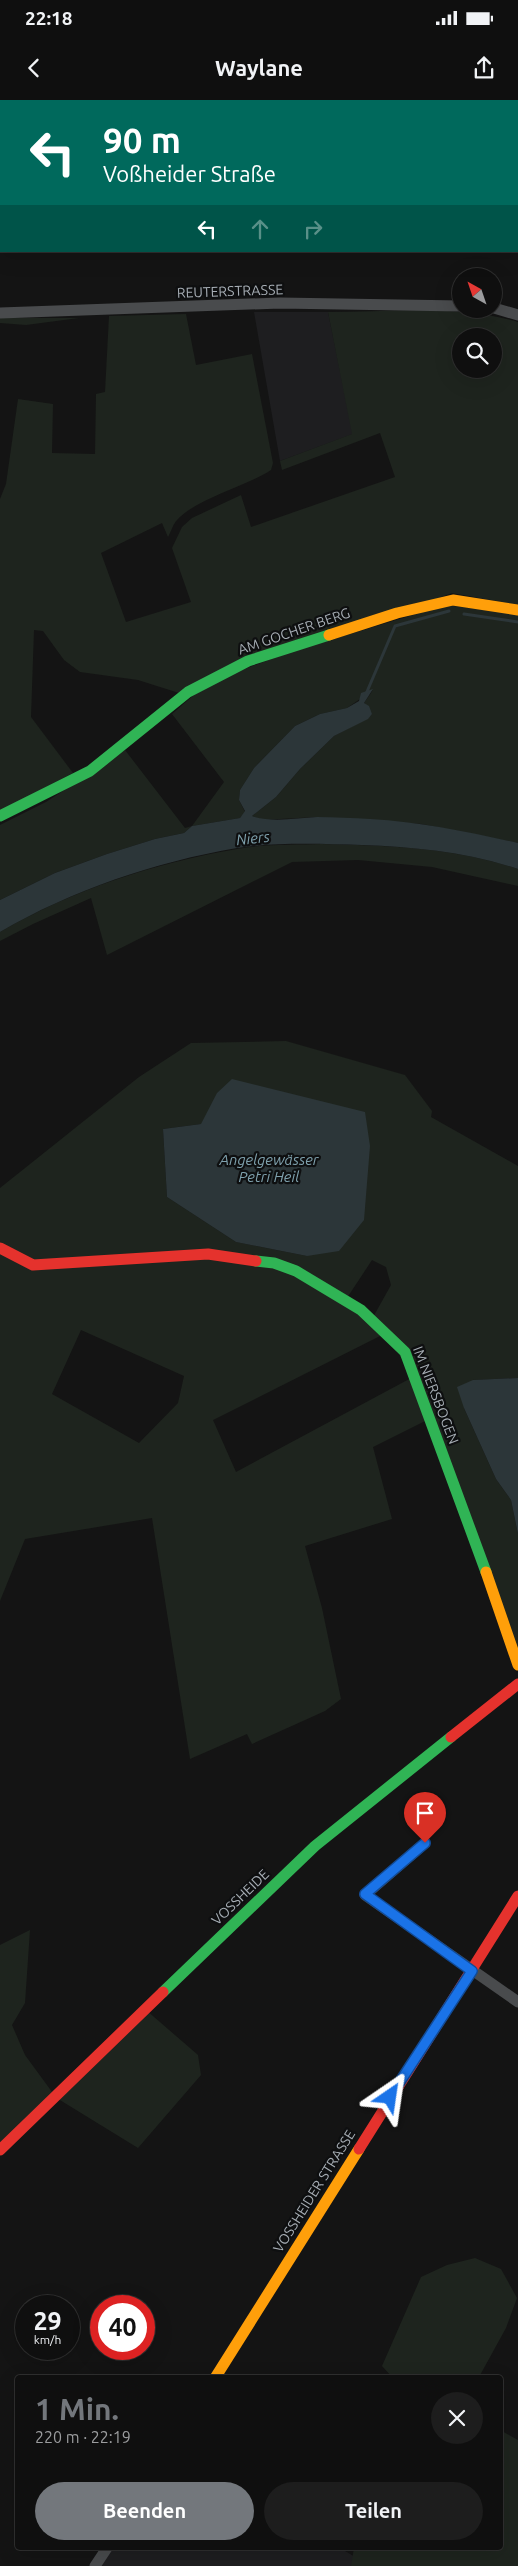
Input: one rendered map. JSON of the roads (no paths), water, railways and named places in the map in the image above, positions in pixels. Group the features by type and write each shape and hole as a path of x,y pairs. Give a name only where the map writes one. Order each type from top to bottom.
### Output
{"street":[{"name":"REUTERSTRASSE","path":"0,313 280,304 452,306"},
{"path":"502,310 518,315"},
{"name":"AM GOCHER BERG","path":"0,816 90,771 188,692 248,661 397,612 453,600 518,610"},
{"name":"IM NIERSBOGEN","path":"0,1248 33,1265 208,1254 260,1259 296,1271 361,1310 399,1344 405,1352 474,1538 518,1665"},
{"name":"VOSSHEIDE","path":"0,2150 315,1846 518,1684"},
{"path":"425,1843 365,1894 518,2002"},
{"name":"VOSSHEIDER STRASSE","path":"217,2375 518,1896"},
{"path":"95,2566 106,2550"}],"water":[{"name":"Niers","path":"373,689 364,703 369,706 372,714 368,719 334,736 300,769 276,797 252,816 276,820 317,817 370,819 408,822 463,831 518,843 518,869 460,854 402,847 316,844 252,846 176,861 115,880 56,903 0,932 0,900 55,873 155,839 184,833 192,826 240,818 245,811 239,800 240,790 254,768 295,726 320,714 347,708 359,701 361,693"},
{"name":"Angelgewässer Petri Heil","path":"232,1079 365,1112 370,1146 364,1220 339,1251 307,1256 236,1242 167,1197 163,1129 201,1124 217,1093"},
{"path":"518,1378 518,1534 511,1500 496,1479 464,1408 457,1387 473,1380"}],"waterway":[{"path":"366,694 395,626 449,611"},
{"path":"464,614 518,622"}]}
